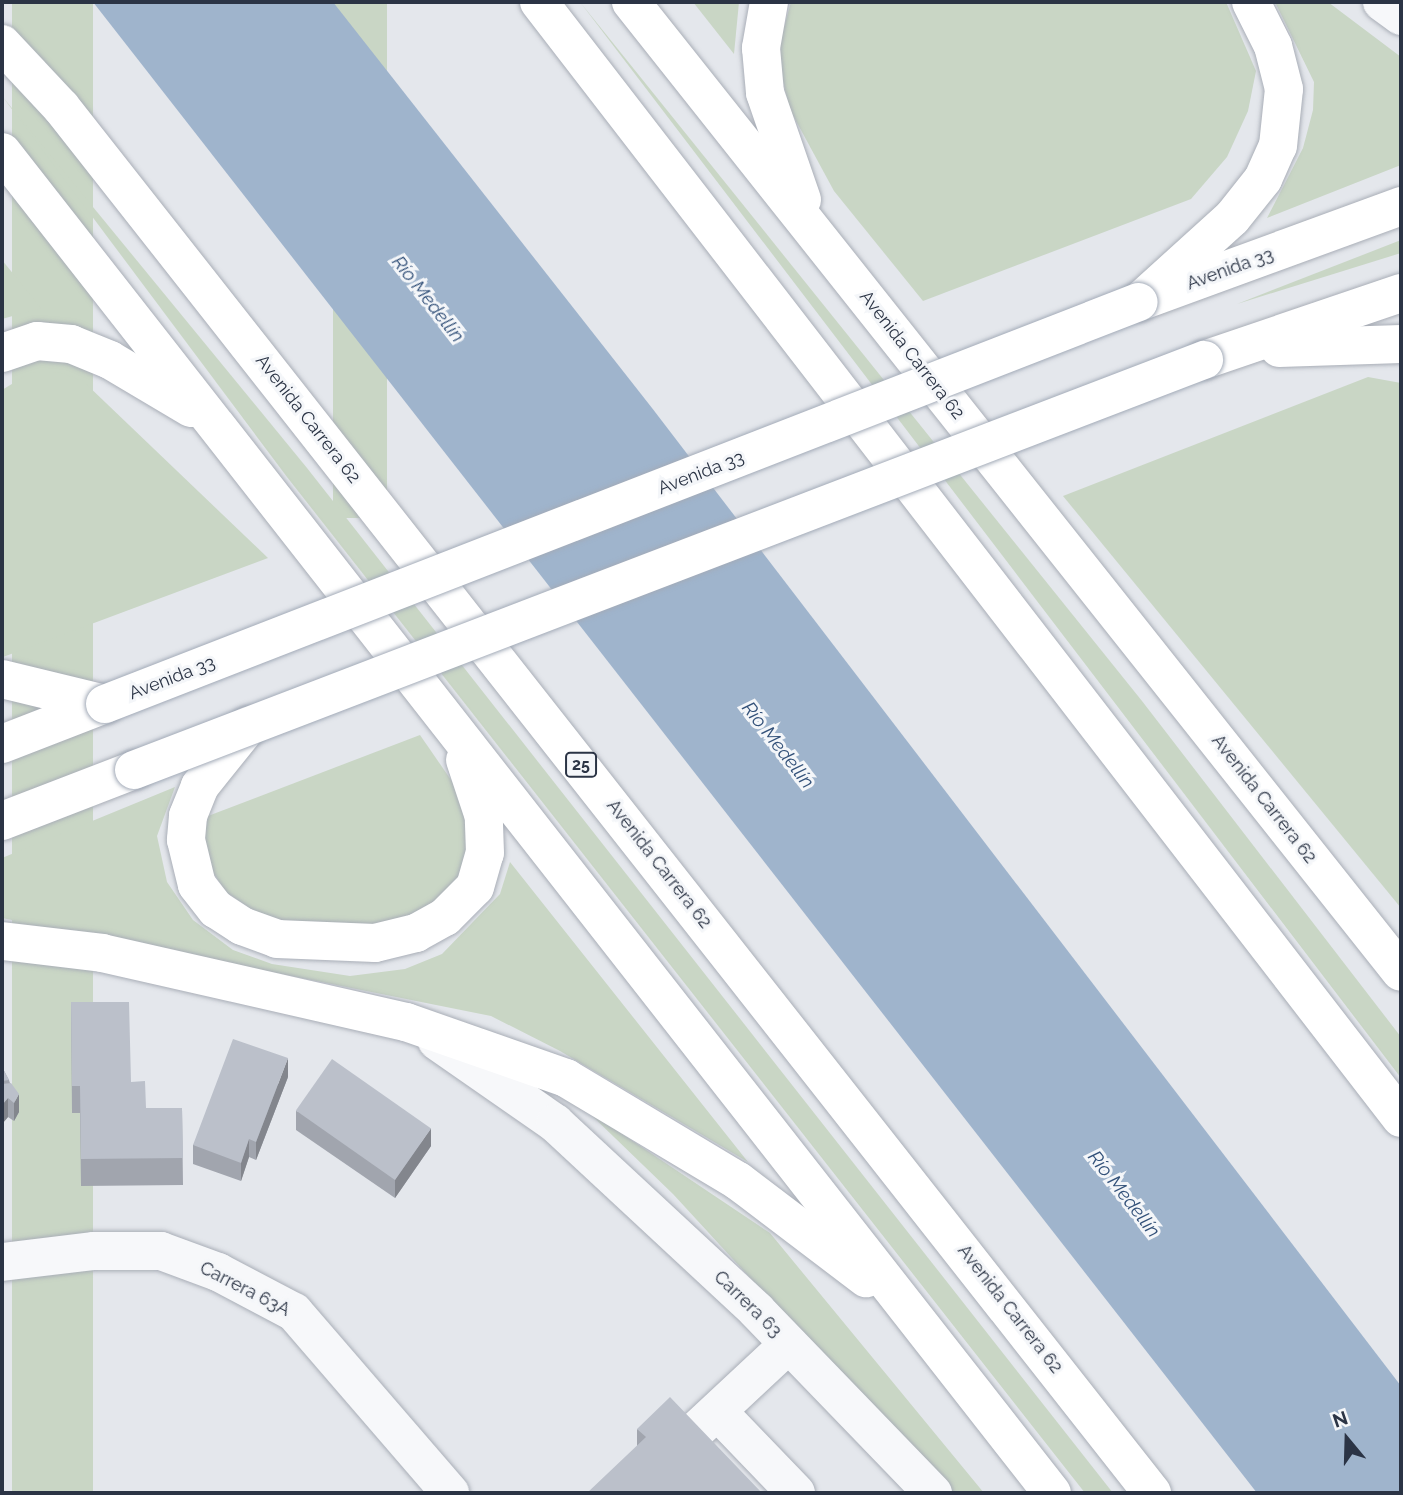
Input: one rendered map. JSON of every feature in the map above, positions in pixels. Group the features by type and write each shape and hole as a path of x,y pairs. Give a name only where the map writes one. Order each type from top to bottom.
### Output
{"main road":[{"path":"539,2 1401,1118"},
{"name":"Avenida Carrera 62","path":"631,2 1401,972"},
{"path":"769,2 761,48 765,93 813,231"},
{"path":"1139,302 1232,218 1262,179 1278,146 1284,89 1273,46 1251,2"},
{"name":"Avenida Carrera 62","path":"2,44 61,107 1152,1493"},
{"path":"2,152 1052,1493"},
{"name":"Avenida 33","path":"2,744 1139,302 1401,206"},
{"path":"2,821 1204,360 1401,293"},
{"path":"2,353 37,341 71,344 110,360 213,421"},
{"path":"1204,360 1289,346 1401,344"},
{"path":"2,679 105,704"},
{"path":"248,726 200,786 188,816 186,840 197,885 216,909 242,926 277,939 324,943 375,943 416,933 444,917 474,887 485,853 484,817 456,732"},
{"path":"2,941 102,953 406,1022 566,1078 738,1181 907,1309"}],"street":[{"path":"1382,2 1401,16"},
{"name":"Carrera 63","path":"406,1022 488,1073 555,1123 789,1344 923,1490"},
{"path":"555,1123 546,1099 551,1087 566,1078"},
{"name":"Carrera 63A","path":"2,1262 94,1251 161,1251 218,1272 294,1312 450,1493"},
{"path":"687,1439 719,1413 789,1344"},
{"path":"719,1413 796,1493"}],"green space":[{"path":"12,2 93,2 93,1493 12,1493"},
{"path":"333,2 387,2 387,518 333,518"},
{"path":"580,2 1142,701 1401,1037 1401,1078"},
{"path":"693,2 739,2 734,54"},
{"path":"791,2 1226,2 1256,71 1248,111 1227,157 1191,199 923,301 834,191 789,108 777,53"},
{"path":"1275,2 1328,2 1401,57 1401,165 1267,218 1303,148 1313,110 1314,82"},
{"path":"2,96 307,468 1113,1493 1085,1493 287,477"},
{"path":"1401,240 1401,253 1237,304"},
{"path":"2,260 41,308 2,319"},
{"path":"59,372 83,381 268,558 3,657 2,390 30,373"},
{"path":"1368,377 1401,383 1401,908 1063,496"},
{"path":"420,735 458,790 469,823 470,857 450,896 404,924 273,924 226,892 207,863 203,844 208,816"},
{"path":"175,787 157,836 167,882 193,920 233,950 272,964 350,976 405,969 442,954 500,894 510,862 748,1162 560,1051 491,1016 2,918 2,858"},
{"path":"585,1109 770,1233 984,1493 948,1493 673,1194"}],"water":[{"name":"Río Medellín","path":"93,2 333,2 652,408 1401,1386 1401,1493 1257,1493"}],"building":[{"path":"71,1002 129,1002 131,1082 145,1081 146,1108 182,1108 183,1158 81,1159 80,1086 72,1086"},
{"path":"233,1039 288,1058 256,1142 249,1139 241,1163 193,1145"},
{"path":"332,1059 431,1128 395,1180 296,1111"},
{"path":"2,1067 9,1080 2,1081"},
{"path":"11,1083 19,1094 14,1103 8,1098 2,1105 2,1084"},
{"path":"670,1397 762,1493 587,1493 646,1437 637,1429"}]}
